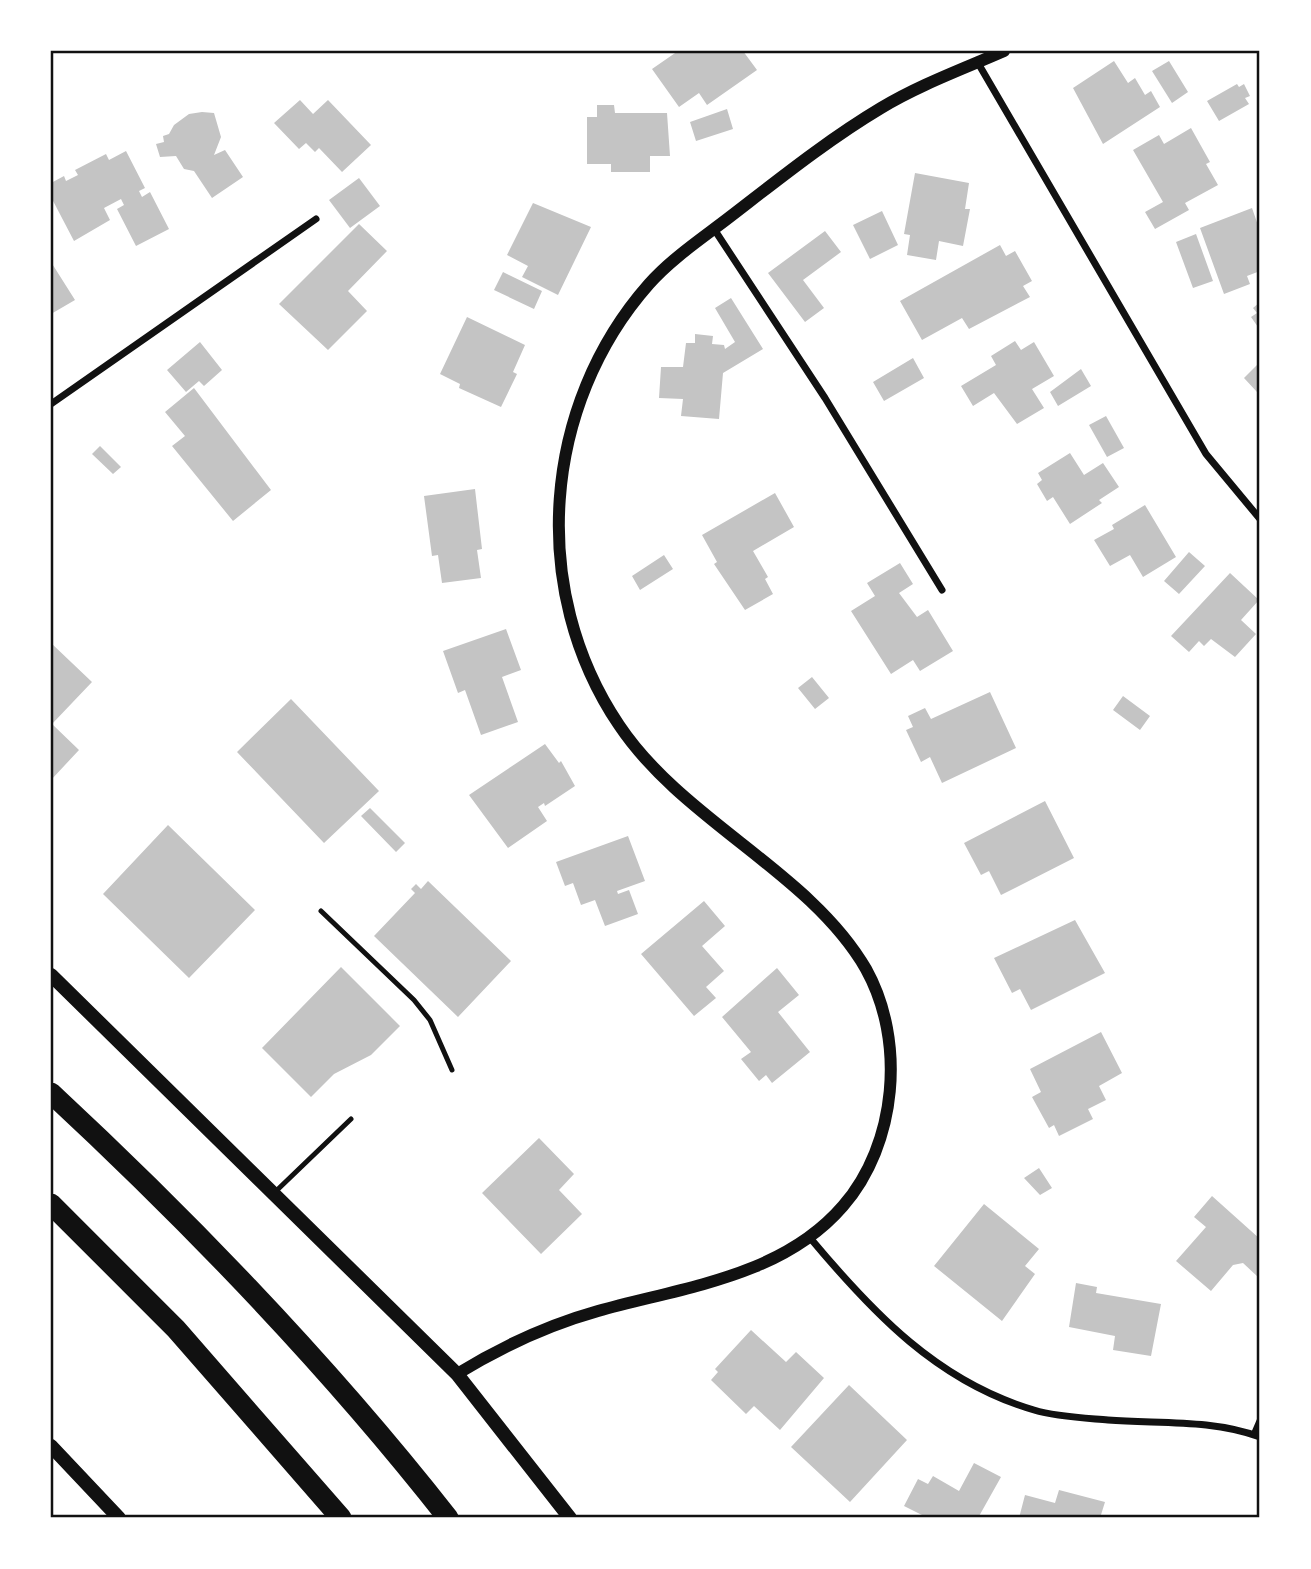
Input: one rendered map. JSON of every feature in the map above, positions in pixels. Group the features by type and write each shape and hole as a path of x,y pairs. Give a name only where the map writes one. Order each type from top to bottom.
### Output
{"highway":[{"path":"51,1093 145,1181 293,1334 448,1518"},
{"path":"51,1204 176,1329 341,1518"}],"main road":[{"path":"51,975 457,1374 570,1518"},
{"path":"51,1446 119,1518"}],"street":[{"path":"457,1374 528,1335 593,1312 739,1275 811,1239 846,1203 870,1163 886,1119 891,1085 888,1028 872,983 833,921 687,800 648,762 618,724 580,646 560,578 557,526 561,477 570,433 587,380 613,332 651,282 714,229 882,107 1004,51"},
{"path":"978,63 1206,454 1260,519"},
{"path":"51,404 316,219"},
{"path":"714,229 825,398 942,590"},
{"path":"811,1239 858,1295 907,1342 944,1369 981,1390 1036,1411 1108,1420 1203,1424 1257,1436 1260,1421"}],"lane":[{"path":"321,911 414,1000 430,1020 453,1070"},
{"path":"274,1193 351,1119"}],"building":[{"path":"678,51 743,51 757,70 707,105 699,93 679,107 652,69"},
{"path":"1114,61 1128,83 1135,78 1145,95 1151,91 1160,107 1103,144 1073,88"},
{"path":"1169,61 1188,92 1172,103 1152,71"},
{"path":"1237,84 1239,87 1244,84 1250,96 1245,98 1249,104 1219,121 1207,101"},
{"path":"300,100 313,114 328,100 371,145 342,172 319,148 315,152 306,143 299,149 274,123"},
{"path":"597,105 614,105 615,113 667,113 670,156 650,156 650,172 611,172 611,164 587,164 587,117 597,117"},
{"path":"727,109 733,129 696,141 690,122"},
{"path":"214,113 221,137 214,155 225,150 243,177 212,198 194,171 184,169 176,156 160,157 156,144 164,142 163,136 169,134 174,125 189,114"},
{"path":"1191,128 1210,162 1206,164 1218,185 1185,203 1189,210 1155,229 1145,212 1163,202 1133,150 1159,135 1164,144"},
{"path":"126,151 145,188 139,191 142,197 150,192 169,229 136,246 117,209 124,205 121,199 104,208 110,220 74,241 51,197 51,183 64,176 66,181 78,175 75,170 106,154 109,160"},
{"path":"915,173 969,183 965,209 970,209 963,246 939,241 936,260 907,255 910,235 904,234"},
{"path":"359,178 380,206 350,228 329,200"},
{"path":"533,203 591,227 558,295 522,277 528,266 507,255"},
{"path":"1252,208 1260,231 1260,271 1247,276 1250,284 1224,294 1200,228"},
{"path":"882,211 898,245 870,259 853,225"},
{"path":"359,224 387,251 348,291 367,311 328,350 279,304"},
{"path":"825,231 841,252 803,280 824,308 805,322 768,273"},
{"path":"1196,234 1213,281 1193,288 1176,242"},
{"path":"1000,245 1006,256 1015,251 1032,281 1023,286 1030,297 969,329 962,318 922,340 900,301"},
{"path":"51,262 75,300 51,314"},
{"path":"503,272 542,291 534,309 494,290"},
{"path":"731,298 763,349 723,373 719,419 681,416 683,399 659,398 661,367 683,367 686,343 695,343 695,334 713,336 712,344 724,345 725,349 735,342 715,308"},
{"path":"1260,302 1260,330 1251,317 1257,313 1253,308"},
{"path":"467,317 525,345 513,372 517,374 501,407 459,388 460,384 440,374"},
{"path":"1015,341 1021,350 1034,342 1054,376 1032,389 1044,408 1017,424 994,393 973,406 961,386 996,365 991,356"},
{"path":"200,342 222,370 204,386 199,381 186,392 167,370"},
{"path":"913,358 924,378 884,401 873,382"},
{"path":"1260,362 1260,390 1257,392 1244,378"},
{"path":"1081,369 1091,386 1058,406 1050,392"},
{"path":"194,388 271,490 233,521 172,446 185,436 165,412"},
{"path":"1106,416 1124,448 1107,457 1089,425"},
{"path":"100,446 121,467 113,474 92,454"},
{"path":"1070,453 1084,475 1103,463 1119,487 1099,500 1102,503 1070,524 1053,497 1047,501 1037,484 1042,480 1038,473"},
{"path":"475,489 482,549 477,550 481,578 442,583 438,555 432,556 424,496"},
{"path":"775,493 794,527 753,551 768,577 765,579 773,594 745,610 714,564 717,562 702,535"},
{"path":"1145,505 1176,557 1143,577 1130,555 1110,566 1094,540 1114,529 1112,525"},
{"path":"1189,552 1205,566 1179,594 1164,581"},
{"path":"664,555 673,569 640,590 632,576"},
{"path":"900,563 913,584 899,593 917,617 928,610 953,651 920,671 913,660 891,674 851,611 875,596 867,583"},
{"path":"1230,573 1259,600 1241,620 1256,634 1235,657 1211,639 1204,646 1199,641 1189,652 1171,636"},
{"path":"506,629 521,670 502,677 518,722 481,735 465,690 458,693 443,651"},
{"path":"51,643 92,682 52,724 79,750 51,780"},
{"path":"812,677 829,698 815,709 798,688"},
{"path":"990,692 1016,748 942,783 930,757 921,762 906,730 913,727 908,716 925,708 931,719"},
{"path":"1123,696 1150,716 1140,730 1113,710"},
{"path":"291,699 379,791 324,843 237,752"},
{"path":"545,744 559,763 561,761 575,786 545,806 544,803 538,807 547,821 508,848 469,795"},
{"path":"1045,801 1074,858 1001,895 989,871 981,875 964,843"},
{"path":"370,808 405,843 396,852 361,816"},
{"path":"168,825 255,910 189,978 103,894"},
{"path":"628,836 645,881 617,891 618,894 629,890 638,914 605,926 595,900 581,905 573,883 565,886 556,862"},
{"path":"428,881 511,961 458,1017 374,936 415,893 411,889 416,884 421,889"},
{"path":"704,901 725,926 702,946 724,971 706,987 716,998 694,1016 641,954"},
{"path":"1075,920 1105,973 1031,1010 1020,989 1012,993 994,958"},
{"path":"341,967 400,1026 371,1055 334,1074 311,1097 262,1048"},
{"path":"777,968 799,995 778,1012 810,1052 772,1083 766,1075 759,1081 741,1059 751,1052 722,1017"},
{"path":"1101,1032 1122,1073 1099,1086 1106,1100 1088,1109 1093,1119 1059,1136 1054,1125 1049,1128 1032,1097 1041,1092 1030,1069"},
{"path":"539,1138 574,1174 559,1190 582,1214 541,1254 482,1193"},
{"path":"1039,1168 1052,1188 1040,1195 1024,1178"},
{"path":"1212,1196 1260,1239 1260,1274 1258,1277 1243,1263 1233,1265 1211,1291 1176,1261 1206,1227 1194,1217"},
{"path":"984,1204 1039,1249 1025,1266 1035,1274 1002,1321 934,1266"},
{"path":"1076,1283 1097,1287 1096,1293 1161,1304 1151,1356 1113,1350 1115,1336 1069,1327"},
{"path":"751,1330 786,1362 796,1352 824,1378 780,1430 754,1406 746,1414 711,1380 718,1372 715,1369"},
{"path":"849,1385 907,1440 850,1502 791,1447"},
{"path":"974,1463 1001,1477 978,1518 928,1518 904,1506 918,1479 928,1484 933,1476 959,1491"},
{"path":"1059,1490 1105,1502 1100,1518 1019,1518 1025,1495 1055,1503"}]}
